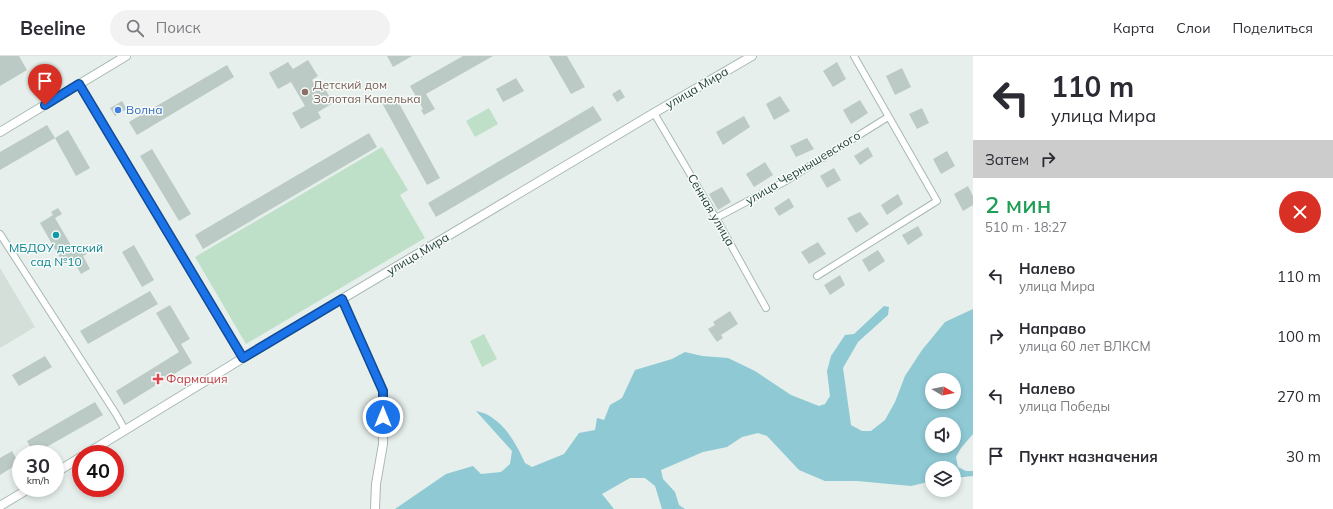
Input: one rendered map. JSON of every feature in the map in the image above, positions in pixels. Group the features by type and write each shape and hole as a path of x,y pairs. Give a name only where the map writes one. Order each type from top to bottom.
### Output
{"street":[{"path":"0,132 126,56"},
{"name":"улица Мира","path":"101,445 243,358 752,56"},
{"path":"817,276 937,201 854,56"},
{"path":"79,84 243,358"},
{"name":"Сенная улица","path":"654,113 716,218 766,308"},
{"name":"улица Чернышевского","path":"716,218 784,182 888,117"},
{"path":"0,234 125,430"},
{"path":"342,299 383,391 383,444 376,484 375,509"},
{"path":"0,506 15,497"}],"shaded area":[{"path":"0,268 35,327 0,348"}],"green space":[{"path":"489,108 498,124 475,137 466,121"},
{"path":"382,147 408,190 400,195 425,238 246,344 195,257"},
{"path":"484,334 497,359 482,367 470,341"}],"water":[{"path":"884,306 889,307 888,315 858,342 843,368 851,425 862,431 871,431 885,420 895,402 905,376 922,350 945,322 973,309 973,434 961,448 961,417 925,417 925,453 958,453 956,457 957,461 925,461 925,483 911,486 857,481 825,481 799,470 767,436 758,433 742,437 727,447 703,452 661,470 663,479 675,492 679,505 685,509 662,509 655,486 645,478 630,478 602,494 614,509 395,509 446,474 473,466 481,474 501,472 510,464 512,451 476,411 487,414 506,430 515,443 525,463 532,467 564,454 579,433 595,430 597,418 604,420 610,405 622,398 635,370 672,359 685,352 702,356 728,358 755,371 791,395 819,406 825,404 830,396 827,371 831,356 845,335 854,334"},
{"path":"961,468 966,471 973,471 973,476 961,477"}],"building":[{"path":"0,56 19,56 27,70 0,86"},
{"path":"387,56 412,56 393,67"},
{"path":"463,56 493,56 426,94 435,109 424,115 421,110 423,109 410,86"},
{"path":"549,56 567,56 585,87 571,94"},
{"path":"308,60 318,76 312,80 318,91 324,87 333,103 318,112 321,118 301,129 292,113 305,106 291,82 278,89 269,73 288,62 293,69"},
{"path":"837,62 846,79 833,87 823,71"},
{"path":"227,65 234,77 137,135 129,122"},
{"path":"902,68 911,87 895,95 886,76"},
{"path":"516,78 524,91 503,102 496,89"},
{"path":"620,89 625,97 617,102 612,94"},
{"path":"395,96 440,178 427,185 382,103"},
{"path":"780,96 790,111 774,120 766,104"},
{"path":"860,100 868,113 851,124 843,110"},
{"path":"122,101 127,109 115,116 110,108"},
{"path":"593,106 602,120 436,217 428,203"},
{"path":"922,108 929,123 917,129 909,114"},
{"path":"744,116 750,127 723,145 716,132"},
{"path":"47,125 55,138 0,170 0,152"},
{"path":"68,130 90,168 76,176 55,138"},
{"path":"369,133 377,147 203,249 195,235"},
{"path":"807,138 814,149 796,157 790,146"},
{"path":"868,147 873,156 860,165 854,156"},
{"path":"152,149 191,214 179,221 140,156"},
{"path":"947,151 955,166 941,174 933,159"},
{"path":"765,162 773,175 754,187 746,174"},
{"path":"834,168 841,180 827,188 820,176"},
{"path":"968,186 973,196 973,205 963,211 954,194"},
{"path":"722,187 731,202 718,210 709,194"},
{"path":"898,194 903,204 887,215 881,205"},
{"path":"789,198 794,207 779,216 774,208"},
{"name":"МБДОУ детский сад №10","path":"58,208 62,214 55,218 75,252 83,247 87,254 83,256 90,269 81,274 72,259 63,263 40,223 53,215 51,212"},
{"path":"860,212 869,224 856,233 847,218"},
{"path":"918,226 923,235 908,245 902,235"},
{"path":"818,242 826,254 809,264 801,252"},
{"path":"134,245 154,280 142,287 122,252"},
{"path":"878,250 885,261 869,272 862,260"},
{"path":"840,275 845,285 830,295 824,285"},
{"path":"150,291 158,304 88,344 80,331"},
{"path":"170,305 190,339 181,344 192,363 124,405 116,391 179,352 156,313"},
{"path":"730,311 738,324 721,335 723,338 717,342 708,329 715,325 713,322"},
{"path":"45,356 52,367 19,386 12,375"},
{"path":"95,402 103,415 50,445 29,445 27,441"},
{"path":"12,451 12,467 0,475 0,458"}],"place":[{"name":"Детский дом Золотая Капелька","path":"305,92"},
{"name":"Волна","path":"118,110"},
{"name":"МБДОУ детский сад №10","path":"56,235"},
{"name":"Фармация","path":"158,379"}],"route":[{"path":"45,105 79,84 243,358 342,299 383,391 383,417"}]}
